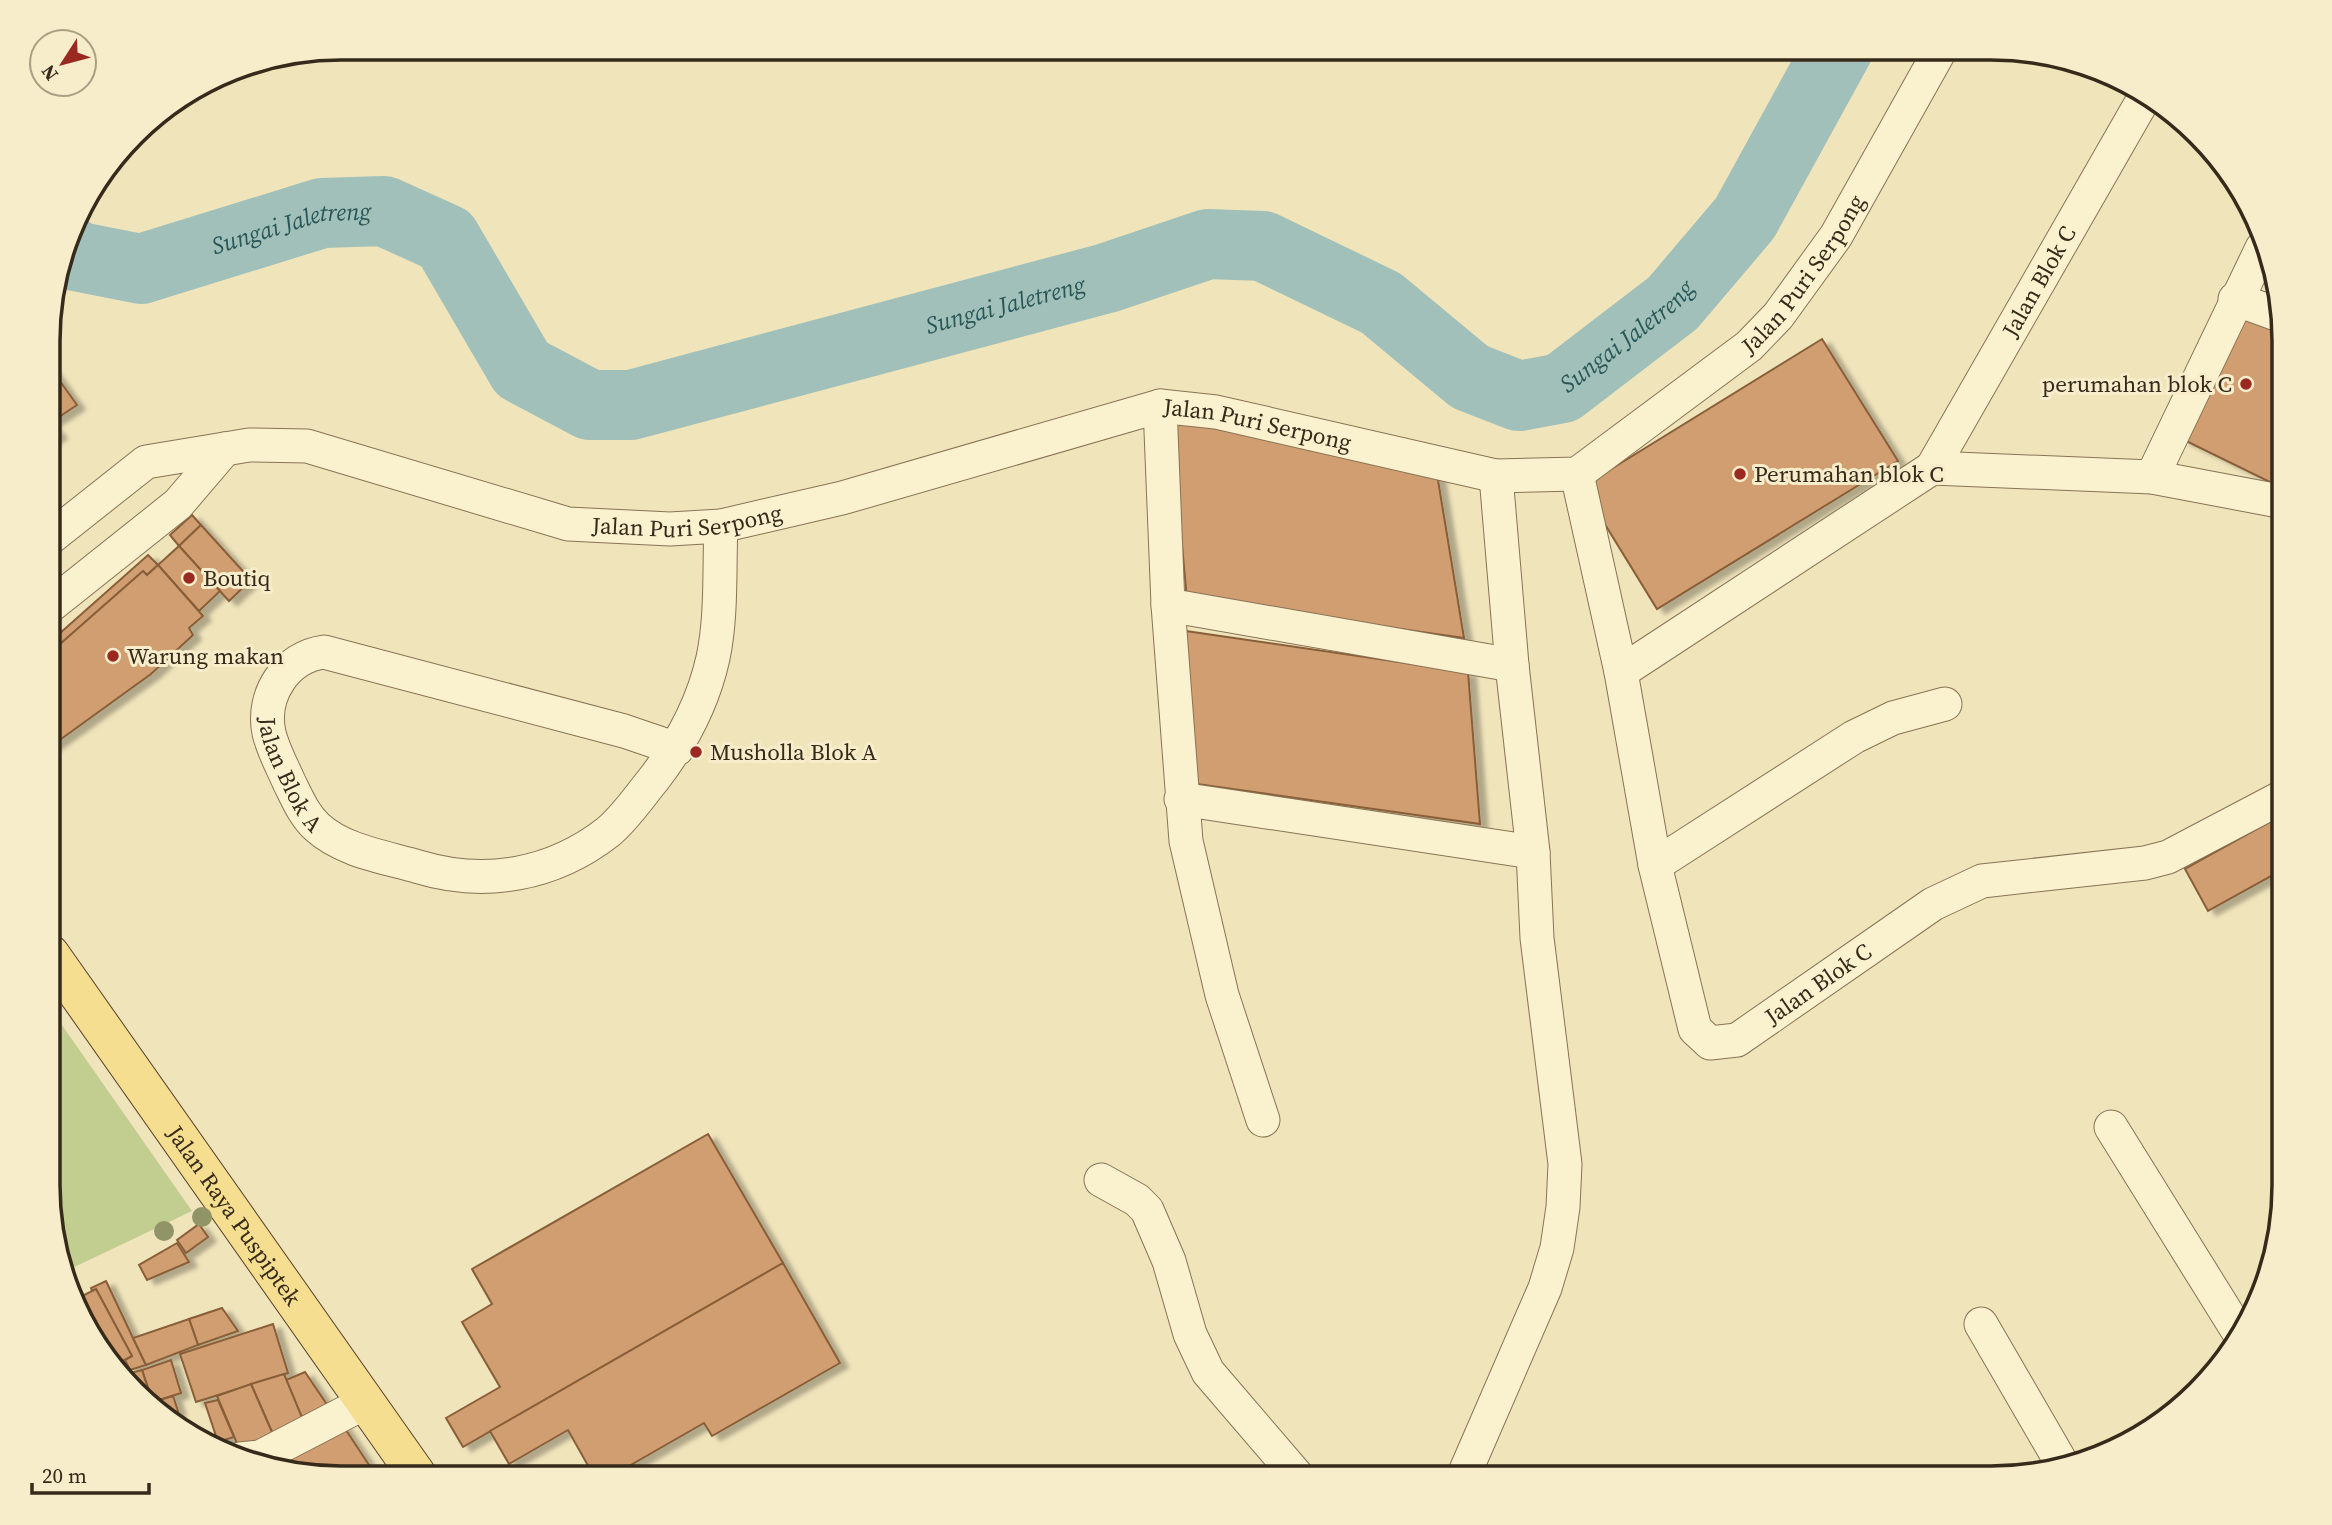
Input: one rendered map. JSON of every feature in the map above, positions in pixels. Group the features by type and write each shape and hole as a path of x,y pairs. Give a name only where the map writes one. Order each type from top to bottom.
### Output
{"main road":[{"name":"Jalan Raya Puspiptek","path":"60,968 411,1466"}],"street":[{"name":"Jalan Puri Serpong","path":"60,530 146,462 249,444 307,446 568,524 629,528 721,526 842,498 1160,406 1216,412 1496,476 1577,474 1749,346 1778,316 1836,236 1935,60"},
{"name":"Jalan Blok C","path":"1621,672 1932,468 2141,103"},
{"path":"2152,477 2259,254"},
{"path":"2235,299 2271,312"},
{"path":"1160,406 1168,605 1186,841 1222,995 1262,1120"},
{"path":"60,598 178,504 225,449"},
{"path":"1932,468 2152,477 2272,500"},
{"name":"Jalan Blok C","path":"1577,474 1621,672 1655,865 1695,1029 1710,1043 1738,1040 1933,904 1961,888 1982,881 2145,863 2168,857 2272,802"},
{"path":"1468,1466 1545,1288 1557,1248 1565,1164 1537,938 1533,852 1512,665 1496,476"},
{"name":"Jalan Blok A","path":"677,749 624,731 324,652 306,654 293,663 275,686 269,704 269,732 302,808 316,826 338,842 449,876 504,878 552,865 608,831 677,749 696,710 713,658 718,611 721,526"},
{"path":"1168,605 1512,665"},
{"path":"1655,865 1854,737 1893,718 1945,704"},
{"path":"1181,799 1533,852"},
{"path":"2111,1126 2235,1326"},
{"path":"1101,1180 1137,1200 1147,1210 1169,1261 1190,1334 1208,1372 1289,1466"},
{"path":"1981,1324 2058,1457"},
{"path":"264,1455 366,1402"}],"green space":[{"path":"60,1022 192,1211 72,1268 60,1203"}],"building":[{"name":"perumahan blok C","path":"2244,309 2272,323 2272,483 2182,439"},
{"name":"Perumahan blok C","path":"1822,339 1898,461 1657,609 1582,487"},
{"path":"60,381 77,405 60,416"},
{"path":"1170,418 1437,474 1464,638 1187,599"},
{"path":"192,515 201,525 179,546 170,535"},
{"path":"201,525 251,580 229,601 179,546"},
{"name":"Boutiq","path":"179,546 220,591 199,611 158,565"},
{"path":"148,555 158,565 147,575 143,571 60,644 60,633"},
{"name":"Warung makan","path":"158,565 203,616 189,628 193,635 151,674 60,740 60,644 143,571 147,575"},
{"path":"1179,630 1468,672 1480,824 1197,784"},
{"path":"2272,821 2272,876 2208,911 2185,869"},
{"path":"708,1134 783,1263 463,1447 446,1418 500,1387 462,1322 492,1304 472,1269"},
{"path":"199,1224 208,1237 186,1253 177,1240"},
{"path":"177,1243 189,1262 147,1280 139,1265"},
{"path":"783,1263 840,1363 712,1436 704,1423 629,1466 588,1466 568,1430 509,1464 490,1431"},
{"path":"106,1281 146,1365 130,1370 125,1360 132,1356 96,1289 92,1291 91,1288"},
{"path":"96,1289 132,1356 122,1361 97,1325 83,1296"},
{"path":"222,1308 238,1331 198,1345 189,1319"},
{"path":"189,1319 198,1345 146,1365 133,1338"},
{"path":"273,1324 288,1373 196,1402 180,1354"},
{"path":"171,1360 181,1393 160,1400 149,1390 142,1370"},
{"path":"142,1370 148,1389 142,1383 132,1373"},
{"path":"305,1372 328,1406 301,1417 286,1380"},
{"path":"284,1374 306,1427 275,1439 251,1384"},
{"path":"251,1384 275,1439 248,1450 238,1446 217,1396"},
{"path":"173,1396 178,1411 176,1412 160,1400"},
{"path":"218,1400 234,1437 224,1440 216,1437 205,1403"},
{"path":"342,1424 370,1466 304,1463 292,1461 288,1453"}],"waterway":[{"name":"Sungai Jaletreng","path":"73,254 141,269 322,213 384,211 446,239 522,369 590,405 631,405 1107,278 1208,244 1263,246 1381,303 1470,377 1519,396 1562,388 1673,303 1745,218 1832,60"}],"place":[{"name":"perumahan blok C","path":"2246,384"},
{"name":"Perumahan blok C","path":"1740,474"},
{"name":"Boutiq","path":"189,578"},
{"name":"Warung makan","path":"113,656"},
{"name":"Musholla Blok A","path":"696,752"}]}
